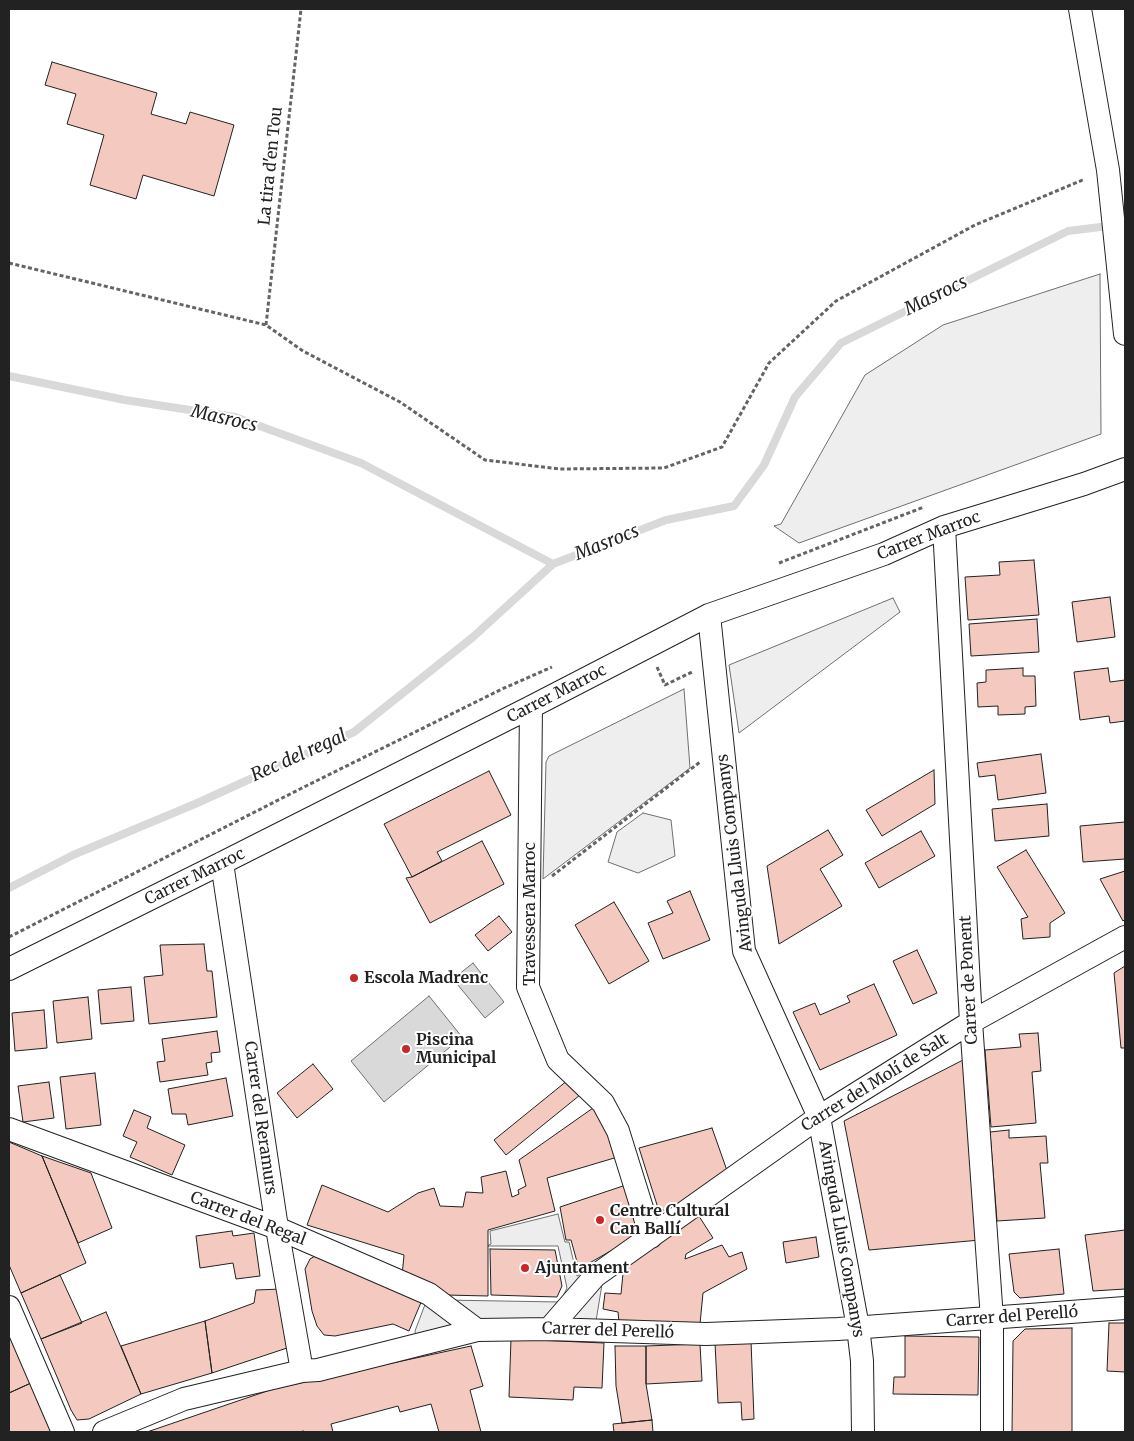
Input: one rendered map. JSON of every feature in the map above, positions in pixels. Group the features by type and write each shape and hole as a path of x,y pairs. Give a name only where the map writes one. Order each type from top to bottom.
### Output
{"street":[{"path":"1080,9 1108,170 1125,334"},
{"name":"Carrer Marroc","path":"9,969 531,707 709,615 884,554 944,527 1125,470"},
{"name":"Carrer de Ponent","path":"944,527 972,1022 992,1319 992,1432"},
{"name":"Avinguda Lluis Companys","path":"709,615 744,951 819,1117 848,1328 862,1361 863,1432"},
{"name":"Travessera Marroc","path":"531,707 528,987 558,1060 603,1103 618,1131 651,1236"},
{"name":"Carrer del Reramurs","path":"222,863 277,1228 302,1371"},
{"name":"Carrer del Molí de Salt","path":"549,1329 595,1276 819,1117 972,1022 1125,937"},
{"name":"Carrer del Regal","path":"9,1128 277,1228 429,1294 477,1330"},
{"path":"9,1307 63,1432"},
{"name":"Carrer del Perelló","path":"104,1432 184,1399 302,1371 318,1370 477,1330 549,1329 706,1334 848,1328 1125,1308"}],"path":[{"name":"La tira d'en Tou","path":"266,326 301,9"},
{"path":"9,263 266,326 303,351 400,402 485,460 560,469 664,468 722,447 769,363 836,301 975,225 1108,170"},
{"path":"9,938 318,780 502,689 554,666"},
{"path":"528,895 702,760"}],"shaded area":[{"path":"1100,274 1101,434 799,543 774,526 781,524 865,375 943,325"},
{"path":"893,598 900,612 739,733 729,665"},
{"path":"684,689 690,768 543,879 546,762 549,756"},
{"path":"643,813 671,820 675,856 638,873 608,862 617,832"},
{"path":"473,963 504,1002 485,1018 453,979"},
{"name":"Piscina Municipal","path":"429,996 462,1037 384,1102 351,1061"},
{"path":"558,1214 565,1242 569,1242 577,1276 606,1260 596,1321 416,1339 415,1331 429,1294 443,1300 560,1302 567,1288 558,1246 487,1246 491,1244 490,1231"}],"building":[{"path":"52,62 157,93 151,114 186,124 190,112 234,125 214,196 143,175 136,199 90,185 104,135 67,124 76,94 45,85"},
{"path":"1034,560 1039,615 968,620 965,577 1000,575 999,562"},
{"path":"1110,597 1115,637 1077,642 1072,602"},
{"path":"1037,619 1039,652 971,656 969,624"},
{"path":"1023,668 1023,676 1035,676 1036,706 1025,707 1025,714 998,715 998,706 978,707 977,683 986,682 986,670"},
{"path":"1108,668 1110,682 1125,680 1125,721 1110,723 1109,716 1080,720 1074,672"},
{"path":"1041,754 1046,793 998,800 995,775 979,777 977,763"},
{"path":"934,770 935,804 882,836 866,810"},
{"path":"489,771 511,815 437,852 442,861 412,877 384,824"},
{"path":"1047,804 1049,836 995,841 992,809"},
{"path":"1125,822 1125,859 1083,862 1080,826"},
{"path":"828,830 843,855 820,869 842,906 779,944 767,866"},
{"path":"921,831 935,856 879,888 865,863"},
{"path":"482,841 504,884 430,923 406,878 412,877"},
{"path":"1026,850 1065,913 1050,923 1050,937 1023,939 1021,919 1028,917 997,867"},
{"path":"1125,871 1125,919 1123,921 1100,879"},
{"path":"690,891 710,940 663,959 648,923 673,913 667,901"},
{"path":"614,902 649,961 609,984 575,925"},
{"path":"499,916 512,932 488,951 475,935"},
{"path":"204,944 207,971 212,971 217,1017 149,1024 144,977 163,975 160,945"},
{"path":"917,950 937,993 913,1004 893,961"},
{"path":"1125,966 1125,1048 1121,1048 1114,973"},
{"path":"874,984 897,1035 820,1070 793,1012 815,1003 820,1015 850,1002 847,996"},
{"path":"131,987 134,1021 101,1024 98,990"},
{"path":"88,997 92,1039 57,1043 53,1001"},
{"path":"44,1010 47,1048 15,1051 12,1013"},
{"path":"217,1031 220,1052 211,1053 212,1062 206,1063 208,1075 160,1082 157,1062 165,1061 162,1039"},
{"path":"1038,1033 1041,1071 1032,1072 1036,1123 991,1127 985,1050 1021,1047 1019,1034"},
{"path":"963,1060 980,1240 869,1250 844,1121"},
{"path":"313,1064 333,1089 297,1118 277,1093"},
{"path":"95,1073 101,1125 66,1129 60,1077"},
{"path":"226,1078 233,1116 188,1125 186,1114 172,1114 168,1089"},
{"path":"568,1080 580,1095 506,1155 494,1140"},
{"path":"49,1082 54,1118 23,1122 18,1086"},
{"path":"593,1108 621,1156 547,1178 555,1211 488,1230 488,1296 445,1295 402,1276 404,1255 307,1225 322,1185 388,1212 418,1193 434,1188 440,1206 463,1207 466,1192 483,1193 481,1177 506,1171 512,1197 519,1194 518,1190 526,1186 519,1160"},
{"path":"134,1110 151,1117 147,1128 185,1145 172,1175 130,1157 137,1142 123,1136"},
{"path":"712,1128 730,1179 671,1213 658,1208 639,1148"},
{"path":"1009,1130 1009,1138 1046,1136 1048,1163 1040,1163 1045,1218 997,1221 990,1132"},
{"path":"9,1142 42,1156 86,1263 21,1293 9,1265"},
{"path":"42,1156 91,1173 112,1228 78,1243"},
{"name":"Centre Cultural Can Ballí","path":"626,1185 642,1233 579,1269 571,1240 566,1240 560,1207"},
{"path":"697,1213 713,1238 686,1254 685,1259 722,1245 729,1257 742,1252 747,1269 703,1293 700,1324 619,1322 618,1312 603,1309 605,1293 621,1294 624,1263"},
{"path":"1125,1230 1125,1289 1093,1291 1085,1235"},
{"path":"232,1231 233,1236 254,1233 260,1276 236,1279 233,1263 200,1268 196,1236"},
{"path":"816,1237 819,1257 786,1263 783,1242"},
{"name":"Ajuntament","path":"490,1249 555,1250 562,1286 557,1297 491,1295"},
{"path":"1059,1249 1064,1294 1020,1298 1014,1292 1009,1254"},
{"path":"317,1255 422,1300 409,1331 393,1324 335,1336 324,1335 317,1326 312,1311 305,1269 310,1259"},
{"path":"60,1275 82,1323 41,1339 21,1293"},
{"path":"282,1289 287,1348 212,1373 205,1321 254,1303 256,1290"},
{"path":"106,1312 141,1394 89,1419 77,1420 41,1339"},
{"path":"205,1321 212,1373 141,1394 121,1346"},
{"path":"1109,1323 1125,1323 1125,1372 1107,1371"},
{"path":"1072,1328 1072,1432 1012,1432 1013,1341 1025,1329"},
{"path":"9,1335 31,1383 9,1393"},
{"path":"905,1336 979,1337 978,1395 893,1394 894,1377 905,1377"},
{"path":"511,1339 604,1343 602,1388 574,1387 573,1400 509,1397"},
{"path":"751,1341 754,1419 742,1420 741,1402 718,1403 715,1343"},
{"path":"700,1344 702,1381 646,1384 646,1346"},
{"path":"471,1346 483,1386 470,1390 481,1432 439,1432 431,1404 400,1412 398,1406 331,1424 333,1432 147,1432 273,1389"},
{"path":"615,1346 646,1346 646,1384 652,1420 622,1423 616,1386"},
{"path":"31,1383 54,1432 9,1432 9,1393"},
{"path":"652,1420 653,1432 614,1432 613,1424"}],"waterway":[{"name":"Masrocs","path":"9,376 125,400 235,417 361,463 553,564 666,520 734,506 764,465 795,397 841,343 1068,231 1125,224"},
{"name":"Rec del regal","path":"9,888 73,855 195,804 354,732 473,637 553,564"}],"place":[{"name":"Escola Madrenc","path":"354,978"},
{"name":"Piscina Municipal","path":"406,1049"},
{"name":"Centre Cultural Can Ballí","path":"600,1220"},
{"name":"Ajuntament","path":"525,1268"}]}
